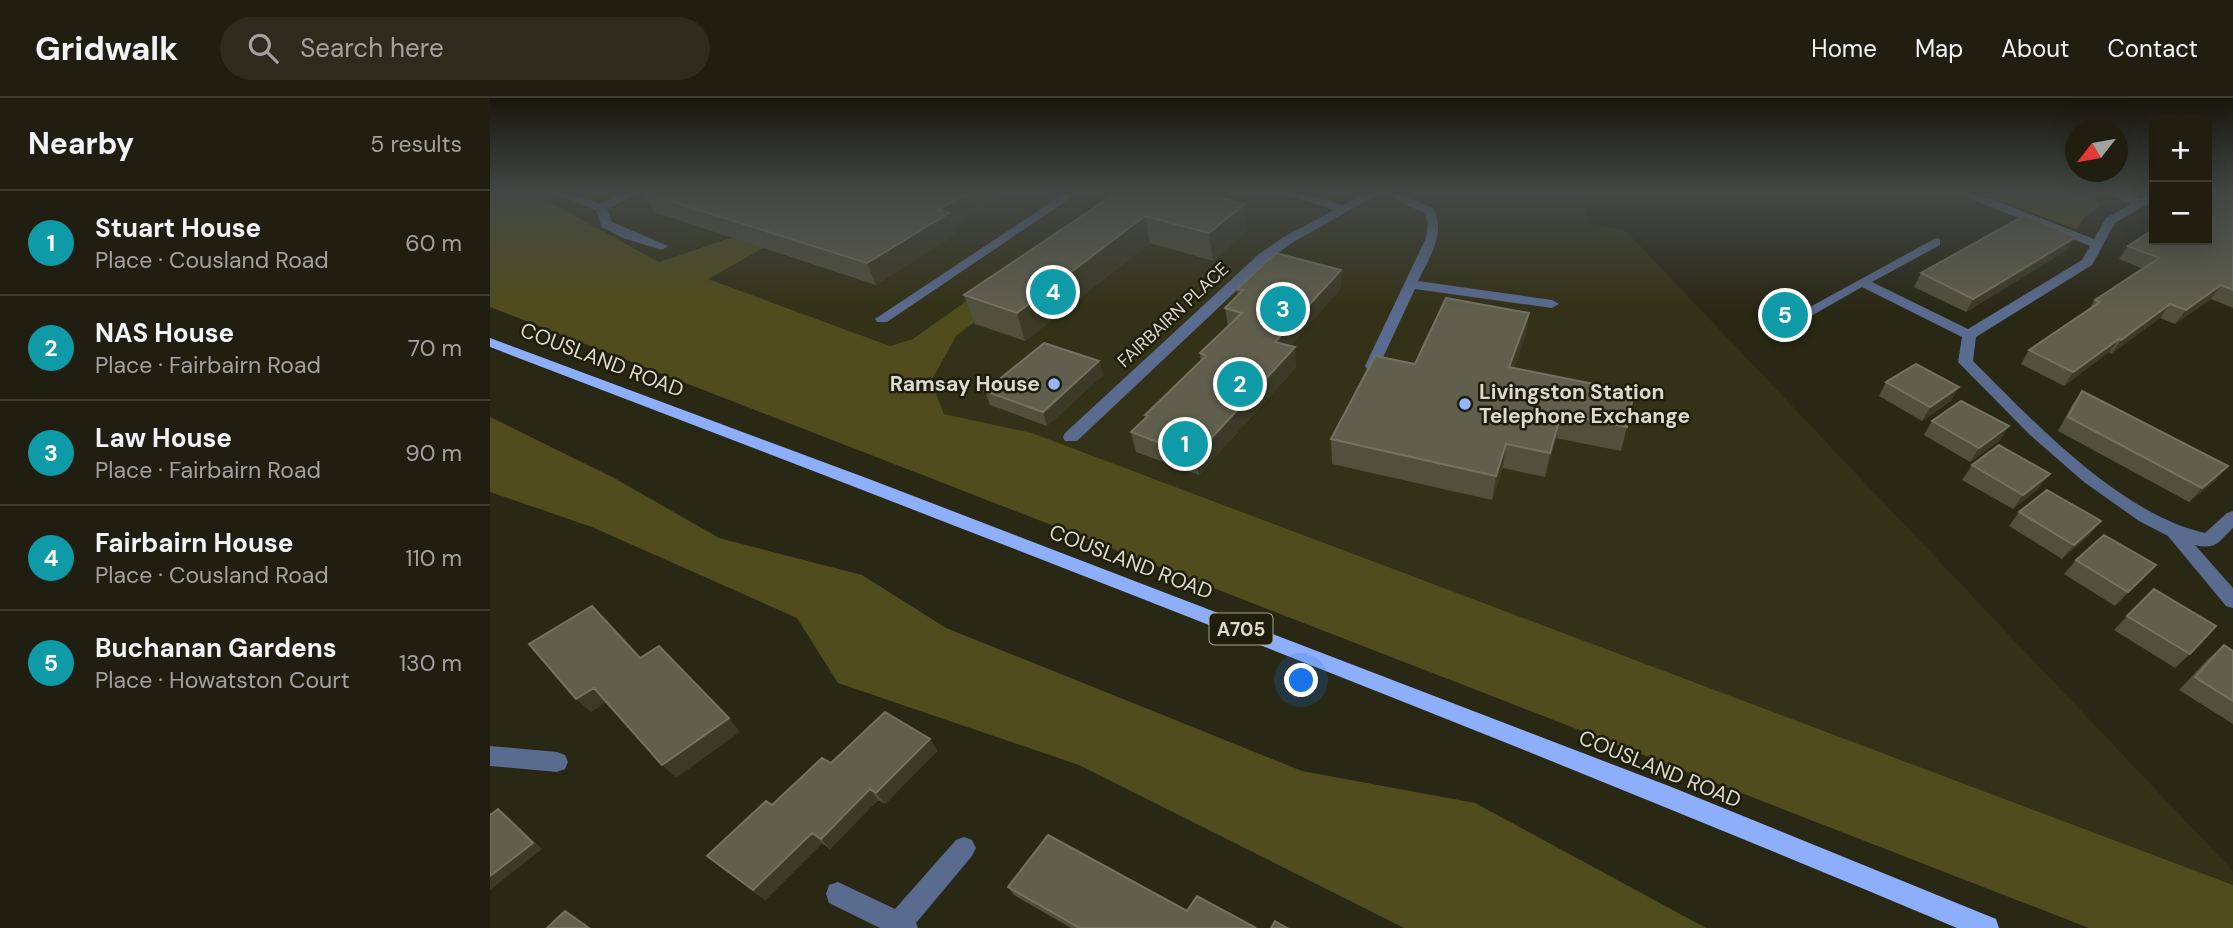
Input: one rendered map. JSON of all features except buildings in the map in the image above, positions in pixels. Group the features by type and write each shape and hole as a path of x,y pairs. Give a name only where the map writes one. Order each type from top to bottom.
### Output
{"main road":[{"name":"COUSLAND ROAD","path":"490,342 876,488 1653,789 1987,928"}],"street":[{"path":"622,232 662,246"},
{"path":"883,318 1013,232"},
{"name":"FAIRBAIRN PLACE","path":"1071,438 1264,257 1303,232"},
{"path":"1372,366 1433,232"},
{"path":"2065,232 2096,244"},
{"path":"2103,232 2087,262 1969,335 1965,362 1994,392 2120,502 2174,533 2208,541 2233,517"},
{"path":"1806,313 1936,242"},
{"path":"1862,282 1969,335"},
{"path":"1410,284 1552,304"},
{"path":"2174,533 2233,601"},
{"path":"490,756 557,762"},
{"path":"838,894 902,926 964,848"}],"shaded area":[{"path":"490,232 604,232 659,262 748,232 792,232 708,279 890,346 913,339 1063,232 1100,232 957,335 931,381 944,414 1032,433 2233,885 2233,928 2089,928 490,307"},
{"path":"604,232 741,232 737,234 659,262"},
{"path":"792,232 1063,232 913,339 890,346 707,279"},
{"path":"1100,232 1627,232 2233,871 2233,885 1032,433 944,414 931,381 957,335"},
{"path":"490,417 614,478 719,538 862,575 946,628 1302,771 1475,803 1706,928 1404,928 1079,765 838,683 797,618 592,527 490,492"}],"place":[{"name":"Fairbairn House","path":"1053,292"},
{"name":"Law House","path":"1283,309"},
{"name":"Buchanan Gardens","path":"1785,315"},
{"name":"Ramsay House","path":"1054,384"},
{"name":"NAS House","path":"1240,384"},
{"name":"Livingston Station Telephone Exchange","path":"1465,404"},
{"name":"Stuart House","path":"1185,444"}]}
